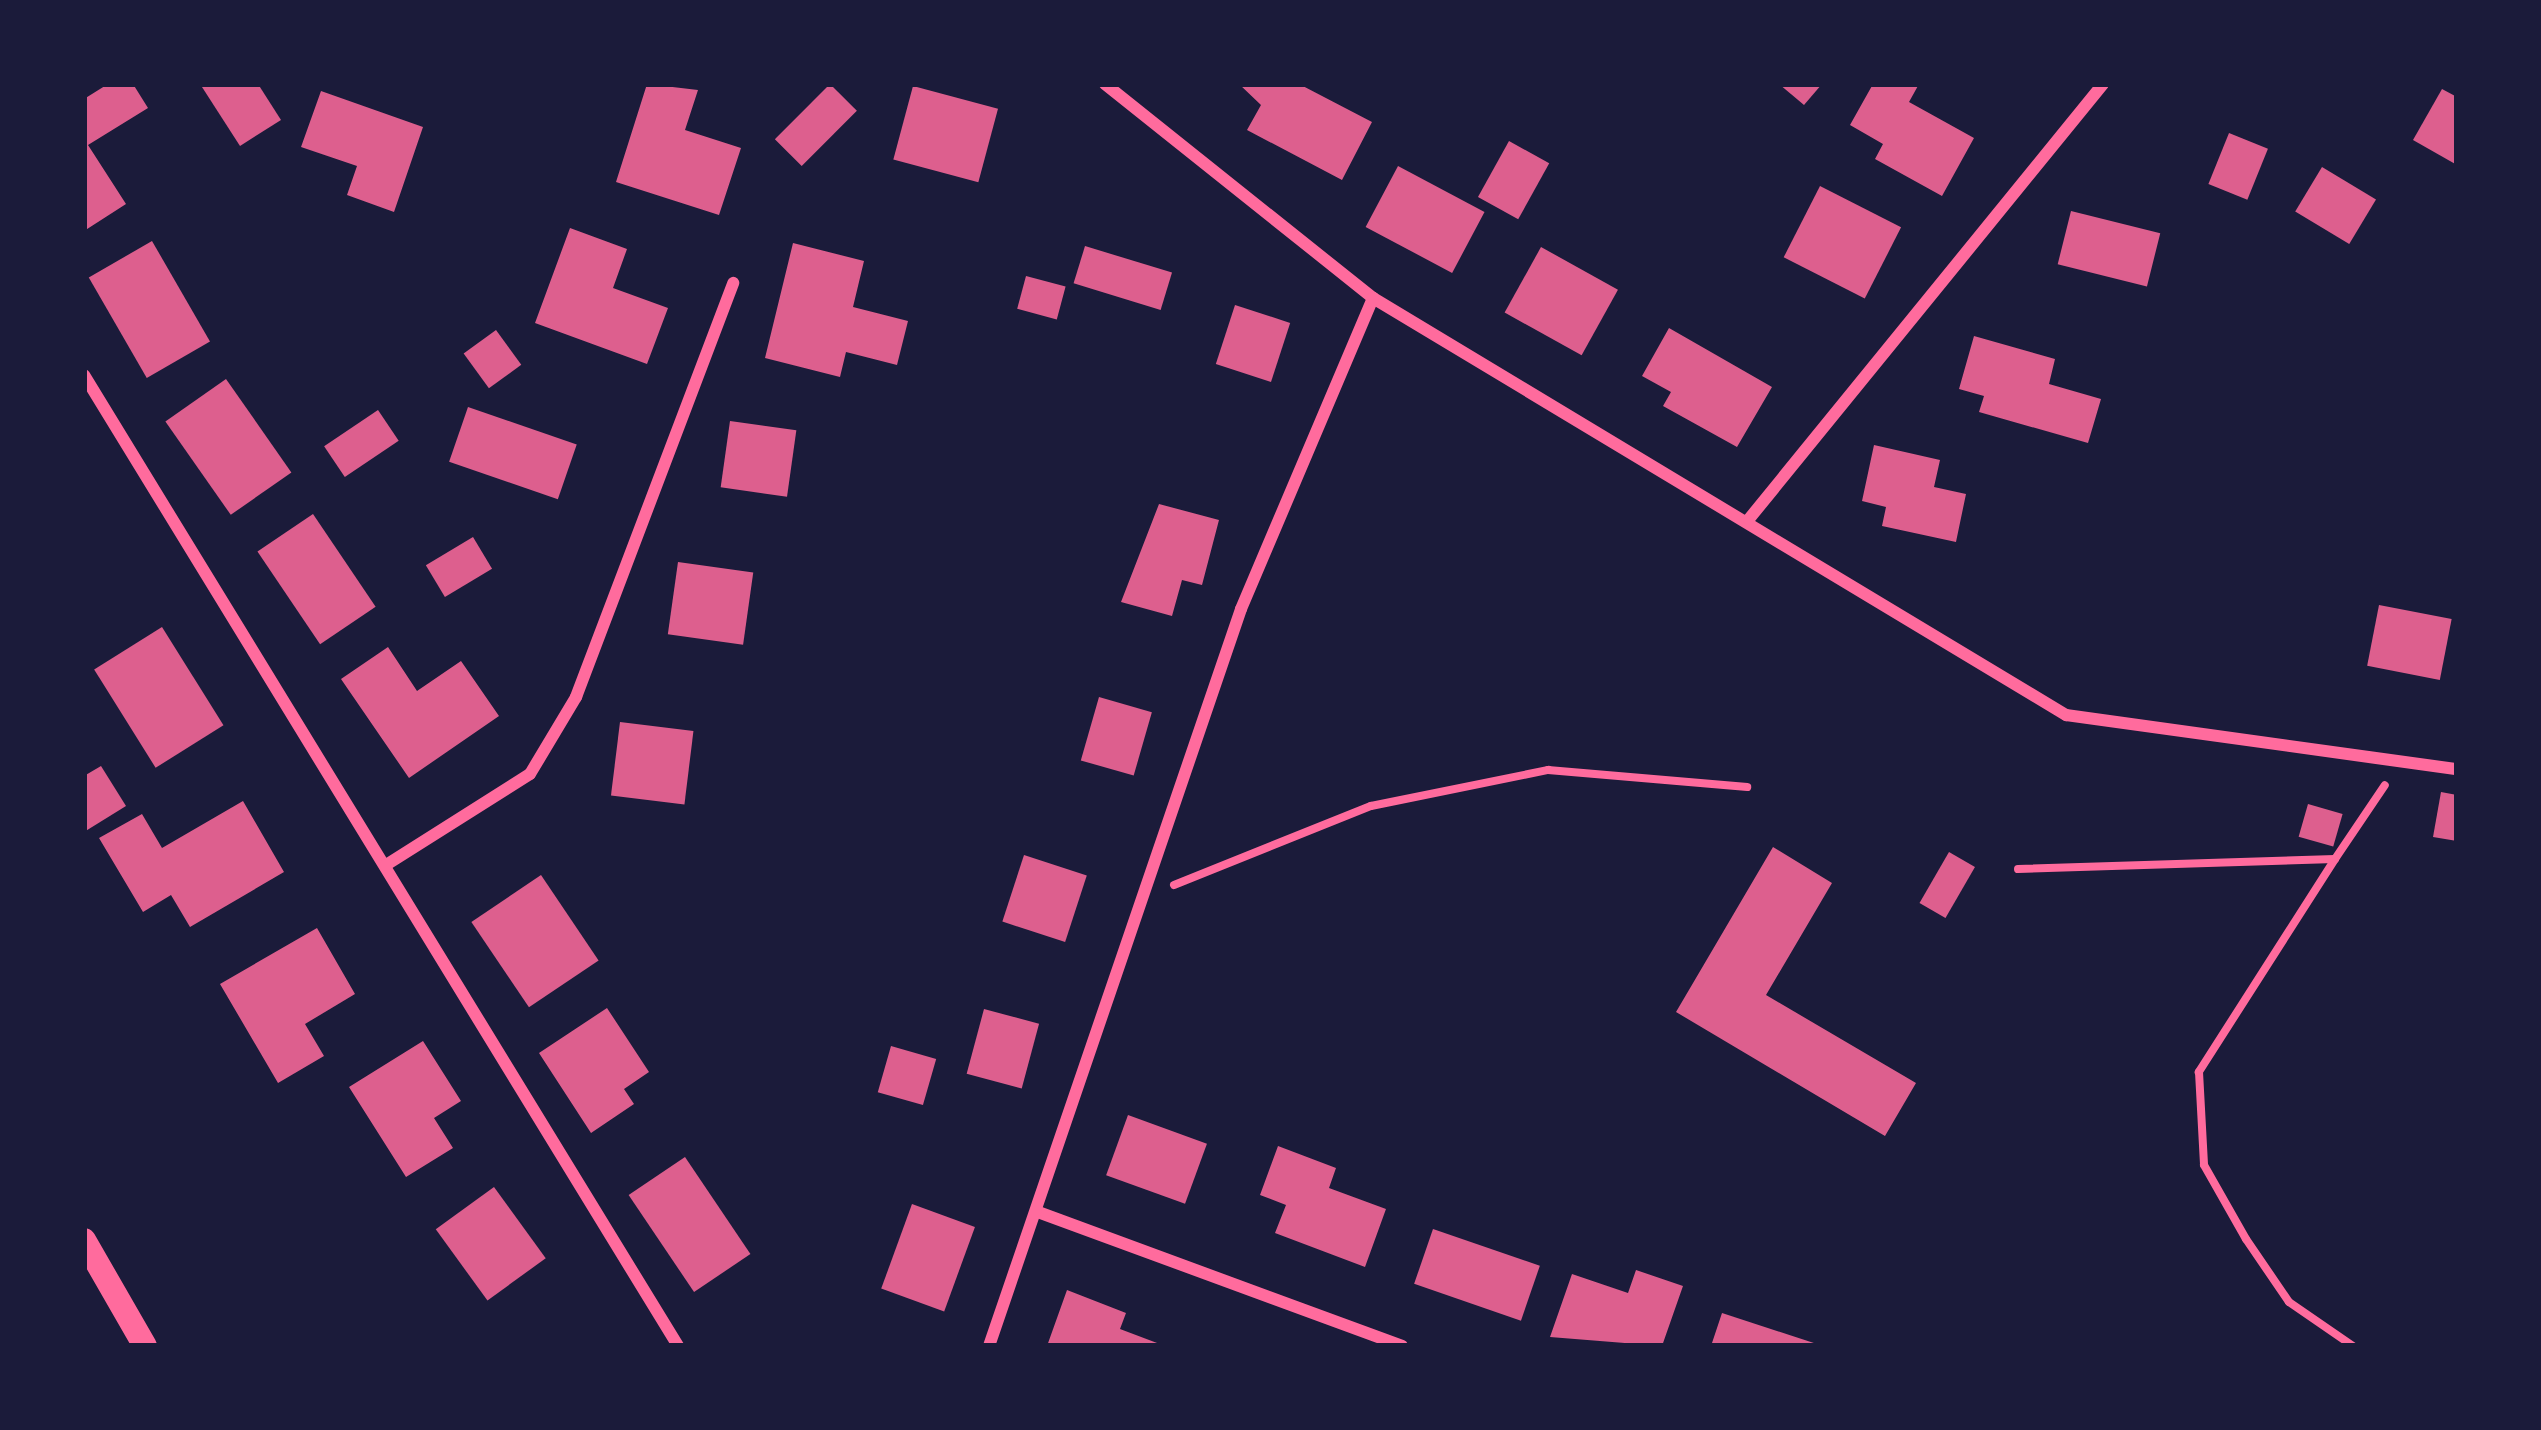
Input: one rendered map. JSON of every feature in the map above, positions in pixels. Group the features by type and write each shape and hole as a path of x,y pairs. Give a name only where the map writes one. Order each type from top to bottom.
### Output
{"main road":[{"path":"84,1240 145,1346"}],"street":[{"path":"1105,84 1373,298 1749,519 2066,715 2457,769"},
{"path":"1749,519 2103,84"},
{"path":"386,865 530,774 576,697 733,283"},
{"path":"989,1346 1241,609 1373,298"},
{"path":"84,375 678,1346"},
{"path":"1038,1212 1402,1346"}],"path":[{"path":"2353,1346 2289,1302 2204,1165 2199,1072 2400,764"},
{"path":"1142,898 1371,806 1547,770 1747,787"},
{"path":"2018,869 2335,859"}],"building":[{"path":"108,84 133,84 148,108 88,145 126,204 84,231 84,99"},
{"path":"258,84 281,120 240,146 202,87"},
{"path":"647,84 698,90 685,130 741,148 719,215 616,182"},
{"path":"830,84 857,111 802,166 775,139"},
{"path":"1239,84 1299,84 1372,122 1342,180 1247,130 1261,105"},
{"path":"1779,84 1822,84 1804,105"},
{"path":"1873,84 1919,84 1909,102 1974,138 1942,196 1875,159 1883,144 1850,125"},
{"path":"913,86 998,109 978,182 893,159"},
{"path":"2442,89 2457,97 2457,165 2413,140"},
{"path":"321,91 423,127 394,212 347,195 357,166 301,147"},
{"path":"2229,133 2268,149 2247,200 2208,184"},
{"path":"1509,141 1549,163 1518,219 1478,197"},
{"path":"1398,166 1485,212 1452,273 1366,227"},
{"path":"2322,167 2376,199 2349,244 2295,212"},
{"path":"1820,186 1901,227 1865,299 1784,257"},
{"path":"2071,211 2160,233 2147,287 2058,264"},
{"path":"570,228 627,249 613,288 668,308 647,364 535,323"},
{"path":"152,241 210,341 147,378 89,278"},
{"path":"793,243 864,261 853,307 908,321 897,365 846,352 840,377 765,358"},
{"path":"1085,246 1172,273 1161,310 1074,283"},
{"path":"1541,247 1618,290 1582,355 1505,313"},
{"path":"1026,276 1066,287 1057,319 1017,309"},
{"path":"1235,305 1290,323 1271,382 1216,364"},
{"path":"1669,328 1772,387 1737,447 1663,406 1671,392 1642,376"},
{"path":"496,330 521,365 489,388 464,354"},
{"path":"1974,336 2055,359 2049,384 2101,399 2088,443 1979,412 1984,396 1959,389"},
{"path":"226,379 291,472 231,515 165,421"},
{"path":"468,407 577,444 558,499 449,462"},
{"path":"378,410 399,441 345,477 324,446"},
{"path":"730,421 796,430 787,497 721,487"},
{"path":"1874,445 1940,460 1934,487 1966,494 1956,542 1882,526 1886,507 1862,501"},
{"path":"1159,504 1219,520 1202,585 1182,580 1172,616 1121,602"},
{"path":"313,514 376,607 320,644 257,551"},
{"path":"473,537 492,569 445,597 426,565"},
{"path":"678,562 753,573 743,645 668,634"},
{"path":"2379,605 2452,619 2440,680 2367,666"},
{"path":"162,627 223,725 156,768 94,669"},
{"path":"388,647 417,691 461,661 499,716 409,778 341,679"},
{"path":"1099,697 1152,712 1134,776 1081,760"},
{"path":"620,722 693,731 684,804 611,795"},
{"path":"101,766 126,806 84,832 84,776"},
{"path":"2441,792 2457,795 2457,841 2433,837"},
{"path":"243,801 284,872 190,927 171,895 143,912 99,838 142,814 162,848"},
{"path":"2308,804 2343,814 2333,847 2299,837"},
{"path":"1773,847 1832,883 1766,995 1916,1083 1885,1136 1676,1012"},
{"path":"1949,852 1975,867 1945,918 1920,903"},
{"path":"1024,855 1087,875 1065,942 1002,922"},
{"path":"541,875 599,960 529,1007 471,922"},
{"path":"317,928 355,994 305,1024 324,1056 278,1083 220,984"},
{"path":"607,1008 649,1072 624,1089 634,1104 591,1133 539,1053"},
{"path":"984,1009 1039,1024 1022,1088 967,1074"},
{"path":"423,1041 461,1101 434,1118 453,1148 406,1177 349,1087"},
{"path":"891,1046 936,1059 923,1105 878,1092"},
{"path":"1128,1115 1207,1144 1185,1204 1106,1175"},
{"path":"1278,1146 1336,1168 1329,1188 1386,1209 1365,1267 1275,1233 1286,1205 1260,1195"},
{"path":"685,1157 750,1254 694,1292 629,1195"},
{"path":"494,1187 546,1258 487,1301 436,1229"},
{"path":"912,1204 975,1227 944,1311 881,1289"},
{"path":"1433,1229 1540,1266 1521,1321 1414,1284"},
{"path":"1636,1270 1683,1286 1662,1346 1550,1337 1572,1274 1628,1293"},
{"path":"1067,1290 1126,1313 1120,1329 1165,1346 1047,1346"},
{"path":"1722,1313 1820,1345 1820,1346 1711,1346"}]}
